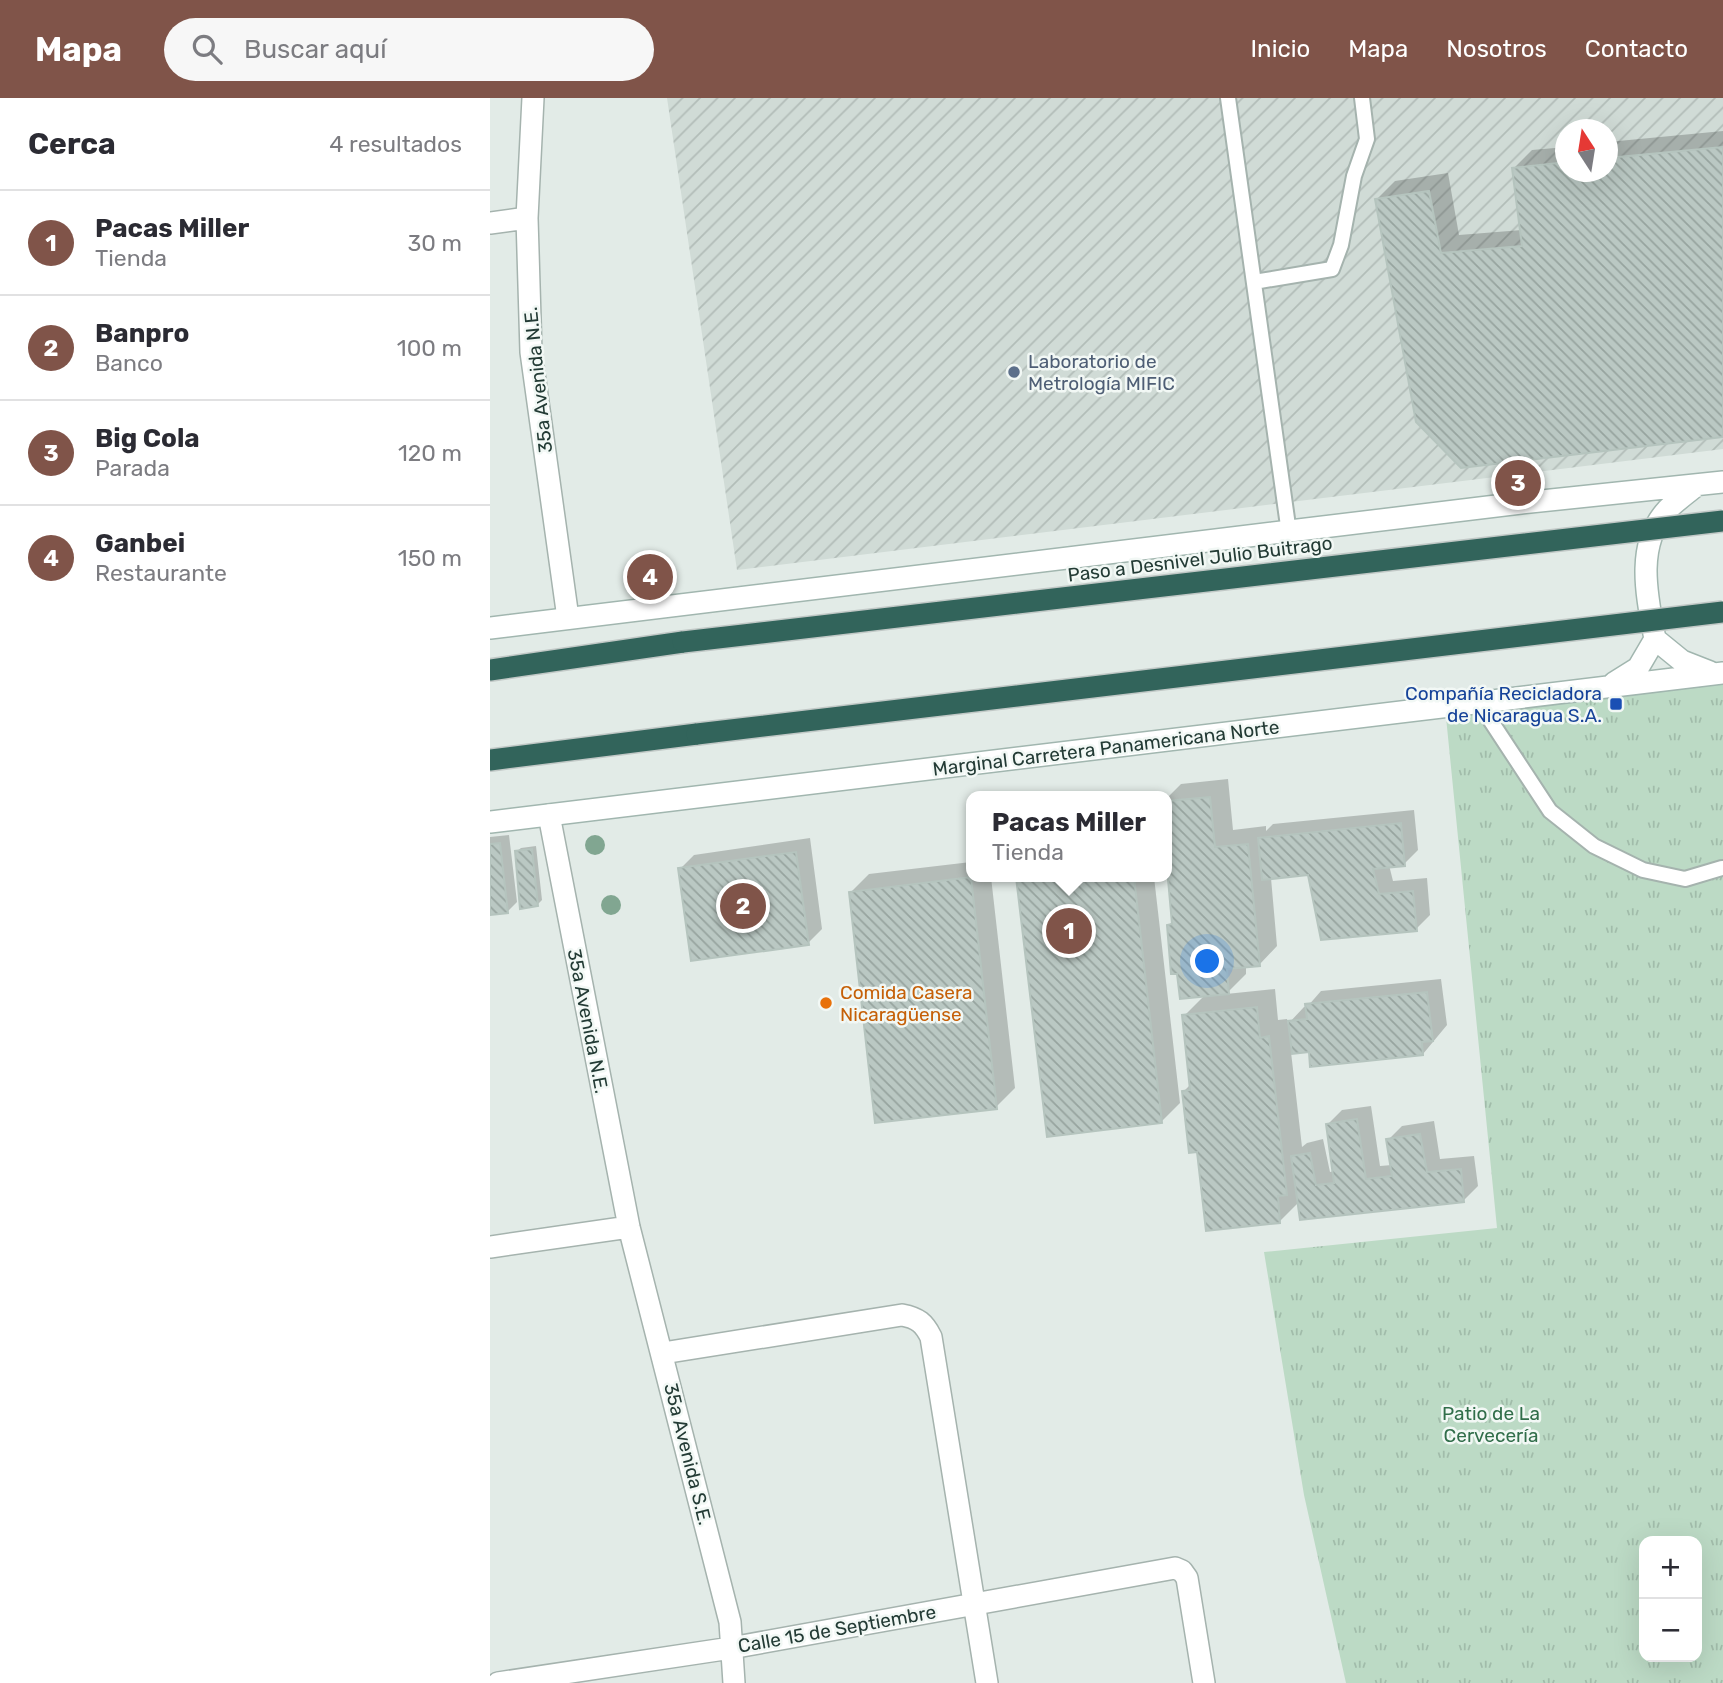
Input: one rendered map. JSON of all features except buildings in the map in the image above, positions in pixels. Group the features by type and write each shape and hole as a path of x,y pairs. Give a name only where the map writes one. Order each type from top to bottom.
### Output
{"highway":[{"name":"Paso a Desnivel Julio Buitrago","path":"490,670 683,642 1723,520"},
{"path":"490,760 1723,612"}],"street":[{"name":"35a Avenida N.E.","path":"533,98 527,218 531,352 568,618"},
{"path":"490,223 527,218"},
{"path":"490,628 1521,503 1723,482"},
{"path":"1606,687 1638,668 1655,639 1645,573 1650,535 1667,510 1697,485"},
{"path":"1655,639 1682,661 1719,674"},
{"name":"Marginal Carretera Panamericana Norte","path":"490,822 1719,674"},
{"name":"35a Avenida N.E.","path":"549,815 629,1227"},
{"path":"490,1247 629,1227"},
{"name":"35a Avenida S.E.","path":"629,1227 730,1622 734,1683"},
{"path":"663,1353 902,1315 914,1317 924,1324 931,1337 987,1683"},
{"name":"Calle 15 de Septiembre","path":"498,1683 732,1648 1175,1568 1182,1571 1187,1578 1204,1683"}],"lane":[{"path":"1228,98 1289,533"},
{"path":"1254,282 1332,269 1341,245 1354,176 1367,139 1362,98"},
{"path":"1479,703 1550,811 1594,846 1643,870 1685,879 1722,868"}],"shaded area":[{"path":"667,98 1723,98 1723,449 737,570"}],"green space":[{"name":"Patio de La Cervecería","path":"1723,673 1723,1683 1346,1683 1304,1495 1264,1252 1497,1228 1445,707"}],"place":[{"name":"Laboratorio de Metrología MIFIC","path":"1014,372"},
{"name":"Big Cola","path":"1518,483"},
{"name":"Ganbei","path":"650,577"},
{"name":"Compañía Recicladora de Nicaragua S.A.","path":"1616,704"},
{"name":"Banpro","path":"743,906"},
{"name":"Pacas Miller","path":"1069,931"},
{"name":"Comida Casera Nicaragüense","path":"826,1003"}]}
